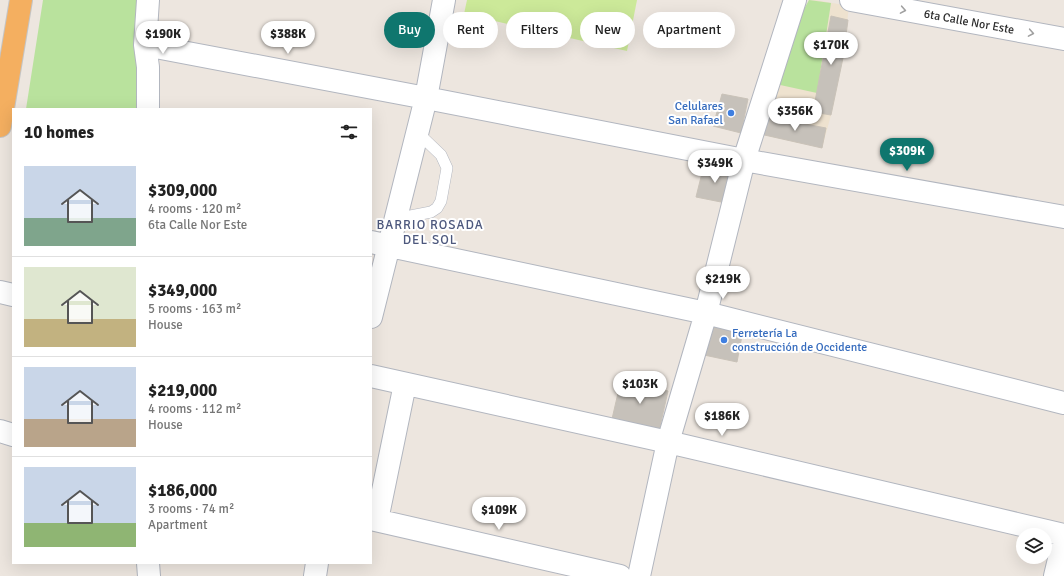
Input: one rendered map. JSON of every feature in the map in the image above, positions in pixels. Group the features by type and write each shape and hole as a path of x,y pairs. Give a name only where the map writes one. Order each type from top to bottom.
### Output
{"highway":[{"path":"0,126 20,0"}],"street":[{"path":"148,0 145,45 148,67 148,108"},
{"path":"372,309 380,245 395,219 426,98 444,0"},
{"path":"639,576 668,442 706,313 744,160 795,0"},
{"name":"6ta Calle Nor Este","path":"853,0 1064,39"},
{"path":"145,45 744,160 1064,217"},
{"path":"380,245 706,313 1064,403"},
{"path":"0,292 12,295"},
{"path":"372,376 668,442 1064,537 1055,576"},
{"path":"405,384 374,519 620,576"},
{"path":"0,432 12,435"},
{"path":"148,564 149,576"},
{"path":"315,576 317,564"}],"lane":[{"path":"395,219 431,212 437,208 441,201 447,168 441,155 417,132"}],"shaded area":[{"path":"809,0 849,6 843,58 831,115 822,148 760,134"}],"green space":[{"path":"43,0 140,0 139,108 26,108"},
{"path":"467,0 637,0 635,12 580,12 580,40 572,39 572,12 506,12 506,24 498,22 498,12 464,12"},
{"path":"809,0 831,3 817,93 771,83 786,42"},
{"path":"614,48 628,48 627,51"}],"building":[{"path":"831,16 848,20 843,58 831,115 813,112"},
{"name":"Celulares San Rafael","path":"722,94 748,99 741,133 713,126"},
{"path":"768,117 826,128 822,148 760,134"},
{"path":"704,165 733,170 726,203 696,197"},
{"name":"Ferretería La construcción de Occidente","path":"711,319 744,325 737,362 704,355"},
{"path":"621,380 668,391 659,431 612,419"}],"place":[{"name":"Celulares San Rafael","path":"731,113"},
{"name":"Ferretería La construcción de Occidente","path":"724,340"}],"district":[{"name":"BARRIO ROSADA DEL SOL","path":"430,232"}]}
